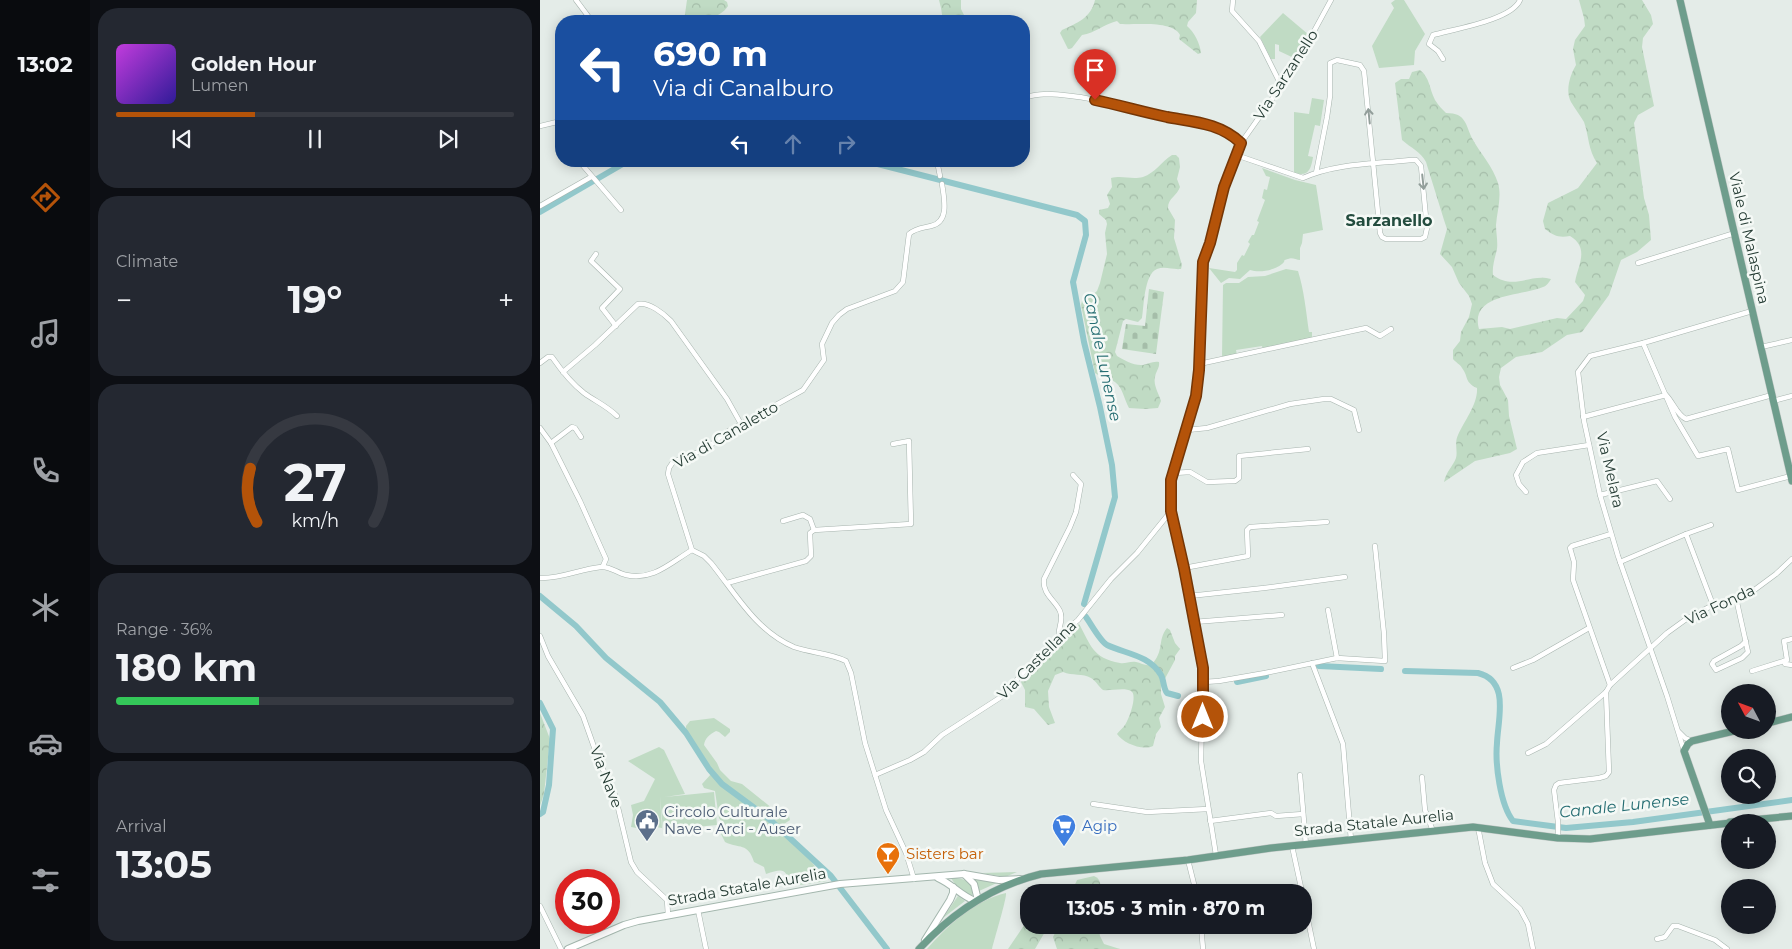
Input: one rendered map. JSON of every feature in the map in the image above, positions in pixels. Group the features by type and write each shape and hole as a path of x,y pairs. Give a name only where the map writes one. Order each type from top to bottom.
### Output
{"main road":[{"name":"Viale di Malaspina","path":"1680,0 1791,479"},
{"path":"1776,721 1792,717"},
{"path":"1684,751 1692,741 1721,734"},
{"name":"Via Melara","path":"1684,751 1710,825"},
{"name":"Strada Statale Aurelia","path":"1776,818 1792,816"},
{"name":"Strada Statale Aurelia","path":"568,949 624,925 668,915 837,884 964,874 999,880 1021,879 1058,872 1188,860 1292,846 1478,827 1590,839 1721,823"},
{"path":"964,874 974,884 977,901"},
{"path":"937,877 946,881 960,894 977,901"},
{"name":"Strada Statale Aurelia","path":"920,949 948,920 995,890 1021,879"},
{"path":"920,949 950,900 953,887"}],"street":[{"path":"576,0 587,15"},
{"path":"1233,0 1232,11 1259,41 1281,85"},
{"name":"Via Sarzanello","path":"1216,855 1201,761 1203,668 1171,511 1171,480 1196,396 1203,262 1210,243 1224,187 1241,143 1294,68 1331,0"},
{"path":"1443,59 1438,51 1429,44 1434,34 1474,25 1502,15 1519,4 1520,0"},
{"path":"1236,155 1298,178 1337,168 1374,165 1416,160 1421,166 1427,228 1425,237 1421,239 1386,239 1380,234 1374,165 1363,68 1360,65 1337,60 1329,66 1330,96 1316,173"},
{"path":"1030,96 1045,94 1095,100 1207,124 1222,129 1241,143"},
{"path":"540,126 555,122"},
{"path":"583,167 621,210"},
{"path":"938,167 940,176"},
{"path":"540,206 591,177"},
{"name":"Via di Canaletto","path":"692,550 668,474 673,462 706,449 725,433 803,390 824,360 822,344 832,323 839,315 853,307 895,291 903,282 909,234 913,230 934,226 942,218 945,203 942,184"},
{"path":"1638,263 1735,233"},
{"path":"596,254 592,261 620,289 602,308 616,326"},
{"path":"562,372 640,304 649,305 671,320 722,392 741,424"},
{"name":"Via Melara","path":"1684,751 1620,562 1600,495 1583,417 1578,372 1590,356 1643,343 1752,311"},
{"path":"1199,364 1366,328 1380,336 1391,329"},
{"path":"1761,348 1792,340"},
{"path":"1643,343 1674,417 1698,456 1728,449 1738,490 1791,479"},
{"path":"540,364 548,356 552,357 562,372 583,392 609,408 617,416"},
{"path":"1666,395 1681,417 1686,419 1772,398 1792,396"},
{"path":"1583,417 1666,395"},
{"path":"1187,430 1207,428 1290,404 1324,399 1331,399 1354,410 1359,430"},
{"path":"551,442 572,427 581,437"},
{"path":"540,428 551,442 580,501 606,559 603,566"},
{"path":"727,583 806,561 811,556 810,533 814,530 911,524 909,442 894,444"},
{"path":"1526,492 1519,484 1516,475 1523,462 1536,453 1589,445"},
{"path":"1174,473 1190,472 1207,482 1235,481 1239,478 1239,456 1308,450"},
{"path":"1059,635 1061,614 1045,591 1043,584 1076,512 1081,484 1074,475"},
{"path":"1600,495 1657,481 1670,499"},
{"name":"Via Castellana","path":"875,776 924,752 942,735 1001,698 1059,635 1078,620 1111,579 1136,553 1171,511"},
{"path":"783,521 803,515 810,519 814,530"},
{"path":"1184,568 1248,556 1247,530 1250,527 1327,522"},
{"path":"1620,562 1711,525"},
{"path":"1610,685 1574,580 1574,562 1570,548 1611,534"},
{"path":"1686,534 1713,605"},
{"path":"1204,682 1219,681 1337,658 1385,662 1375,546"},
{"path":"540,578 603,566 622,574 643,577 651,575 692,550 704,556 711,563 750,616 778,640 797,648 838,657 846,661 851,673 865,743 875,776 886,810 906,853 914,879"},
{"name":"Via Fonda","path":"1528,753 1546,744 1606,692 1610,685 1650,648 1685,620 1713,605 1753,591 1792,559"},
{"path":"1189,596 1345,577"},
{"path":"1736,598 1746,641 1748,652 1716,670 1714,669 1712,664 1714,661 1741,646 1746,641"},
{"path":"1328,610 1337,658"},
{"path":"1194,622 1282,615"},
{"path":"1513,668 1533,660 1589,628"},
{"name":"Via Nave","path":"540,636 548,656 583,716 599,761 615,795 631,862 638,872 667,900 668,915"},
{"path":"1752,671 1787,660 1784,641 1792,639"},
{"path":"1784,661 1785,664 1792,665"},
{"path":"1312,664 1343,744 1351,840"},
{"path":"1559,835 1555,802 1556,785 1599,778 1606,776 1609,772 1606,692"},
{"path":"1679,732 1684,738 1692,741"},
{"path":"1300,775 1306,845"},
{"path":"1422,777 1425,810 1434,831"},
{"path":"1093,804 1147,812 1208,809"},
{"path":"1210,821 1271,813 1276,816 1303,814"},
{"path":"1478,827 1485,863 1493,884 1520,909 1528,924 1533,949"},
{"path":"1292,846 1300,884"},
{"path":"1188,860 1194,884"},
{"path":"540,906 561,949"},
{"path":"698,910 706,949"},
{"path":"1657,940 1665,937 1673,926 1678,926 1715,940 1728,949"},
{"path":"1202,934 1204,949"},
{"path":"1311,934 1314,949"}],"green space":[{"path":"687,0 724,0 727,2 728,6 717,15 685,15"},
{"path":"939,0 961,0 961,9 964,15 942,15"},
{"path":"1095,0 1197,0 1196,13 1187,26 1196,38 1201,53 1198,54 1179,39 1180,35 1170,27 1153,24 1120,24 1117,21 1082,35 1072,48 1068,49 1060,33 1087,16"},
{"path":"1395,0 1404,0 1425,34 1415,51 1414,65 1379,68 1372,46 1394,8 1391,3"},
{"path":"1579,0 1642,0 1651,15 1653,24 1643,38 1642,47 1654,106 1638,115 1634,123 1644,198 1649,215 1651,240 1637,252 1621,260 1609,295 1582,332 1567,335 1542,352 1516,357 1501,368 1500,385 1508,400 1509,416 1517,449 1510,453 1475,461 1444,482 1456,458 1457,438 1477,394 1477,388 1470,384 1464,371 1453,359 1453,350 1460,341 1461,332 1469,317 1472,304 1452,267 1440,254 1447,229 1426,162 1419,153 1402,140 1395,83 1401,79 1409,79 1412,72 1420,70 1426,76 1435,100 1440,107 1446,113 1458,115 1462,118 1493,172 1500,194 1493,275 1508,282 1536,278 1551,279 1548,284 1534,290 1490,302 1482,309 1478,317 1479,329 1502,327 1510,329 1557,318 1566,319 1583,301 1585,295 1575,282 1581,257 1580,246 1570,236 1560,237 1545,229 1543,221 1548,203 1578,188 1597,163 1590,148 1584,122 1571,102 1568,93 1570,78 1576,65 1573,49 1575,40 1585,26"},
{"path":"1283,13 1309,35 1296,59 1279,51 1279,45 1275,44 1275,59 1271,59 1260,37"},
{"path":"1312,98 1324,100 1320,126 1315,125 1308,156 1313,157 1311,166 1306,173 1294,173 1294,112 1309,114"},
{"path":"1172,155 1176,155 1179,158 1180,167 1177,179 1180,187 1169,202 1168,208 1175,220 1174,238 1182,265 1181,269 1160,268 1149,277 1142,318 1138,322 1126,319 1123,321 1115,352 1117,356 1136,365 1159,362 1155,386 1161,401 1158,408 1129,408 1118,384 1095,373 1081,305 1082,301 1097,291 1107,254 1105,233 1107,224 1106,220 1099,214 1099,210 1108,208 1110,204 1107,195 1112,187 1111,178 1143,177 1151,173"},
{"path":"1262,168 1295,180 1316,185 1323,230 1303,234 1300,260 1289,258 1270,270 1250,270 1240,279 1229,278 1221,283 1209,268 1235,272 1237,270 1237,263 1242,255 1244,256 1250,244 1248,242 1252,235 1254,235 1265,200 1262,198 1264,189 1267,190 1270,177 1266,176"},
{"path":"1286,269 1298,271 1309,332 1312,332 1312,338 1263,349 1262,346 1236,350 1237,355 1222,357 1223,285 1226,283 1239,283 1248,277 1265,276"},
{"path":"1149,289 1164,292 1156,354 1122,349 1126,324 1145,326"},
{"path":"1079,624 1090,644 1103,658 1120,663 1134,662 1147,665 1151,665 1155,660 1160,650 1164,632 1167,628 1170,630 1175,643 1180,649 1161,686 1165,707 1159,718 1161,727 1156,734 1153,746 1138,747 1117,734 1125,725 1131,713 1133,693 1125,689 1103,690 1088,676 1063,672 1055,675 1048,691 1049,707 1055,723 1048,725 1034,709 1025,707 1025,690 1021,682 1023,678 1058,642"},
{"path":"540,713 550,739 544,794 540,806"},
{"path":"714,718 730,729 730,732 725,737 716,731 712,733 708,736 704,745 720,770 731,781 742,784 778,813 789,816 790,820 778,828 805,854 827,881 790,885 785,872 780,871 766,874 764,867 754,862 749,851 725,842 721,834 723,824 719,818 715,791 704,788 702,784 712,771 686,731 686,726 690,721"},
{"path":"659,747 664,750 685,794 665,797 714,792 717,825 663,830 660,796 662,828 649,826 648,830 631,827 633,815 631,805 644,801 655,779 628,761"},
{"path":"1017,872 1005,877 982,873"},
{"path":"1094,876 1100,884 1075,884 1077,880"},
{"path":"973,877 988,882 999,882 979,891"},
{"path":"951,878 960,878 968,882 972,888 972,897 957,887"},
{"path":"1006,893 992,949 927,949 962,915 983,901"},
{"path":"958,896 965,901 943,918"},
{"path":"1020,931 1020,934 1044,934 1035,949 1008,949"},
{"path":"1054,934 1100,934 1104,944 1120,949 1057,949 1053,937"}],"waterway":[{"name":"Canale Lunense","path":"540,212 618,167"},
{"name":"Canale Lunense","path":"889,167 1077,215 1085,221 1086,235 1073,282 1084,342 1112,465 1115,497 1084,604"},
{"path":"540,596 576,626 606,658 660,702 686,733 709,769 722,784 768,818 831,876 887,949"},
{"name":"Canale Lunense","path":"1086,617 1104,643 1150,663 1161,675 1167,693 1178,696"},
{"name":"Canale Lunense","path":"1319,666 1381,669"},
{"name":"Canale Lunense","path":"1405,671 1478,673 1488,677 1495,684 1500,702 1497,752 1498,772 1505,805 1513,821 1566,828 1633,822 1792,800"},
{"name":"Canale Lunense","path":"1237,682 1266,676"},
{"name":"Canale Lunense","path":"540,703 553,729 549,785 543,812 540,814"}],"place":[{"name":"Circolo Culturale Nave - Arci - Auser","path":"647,842"},
{"name":"Agip","path":"1064,847"},
{"name":"Sisters bar","path":"888,875"}],"district":[{"name":"Sarzanello","path":"1389,220"}],"route":[{"path":"1095,100 1207,124 1222,129 1241,143 1224,187 1210,243 1203,262 1201,274 1199,370 1196,396 1171,480 1171,511 1203,668 1203,717"}]}
